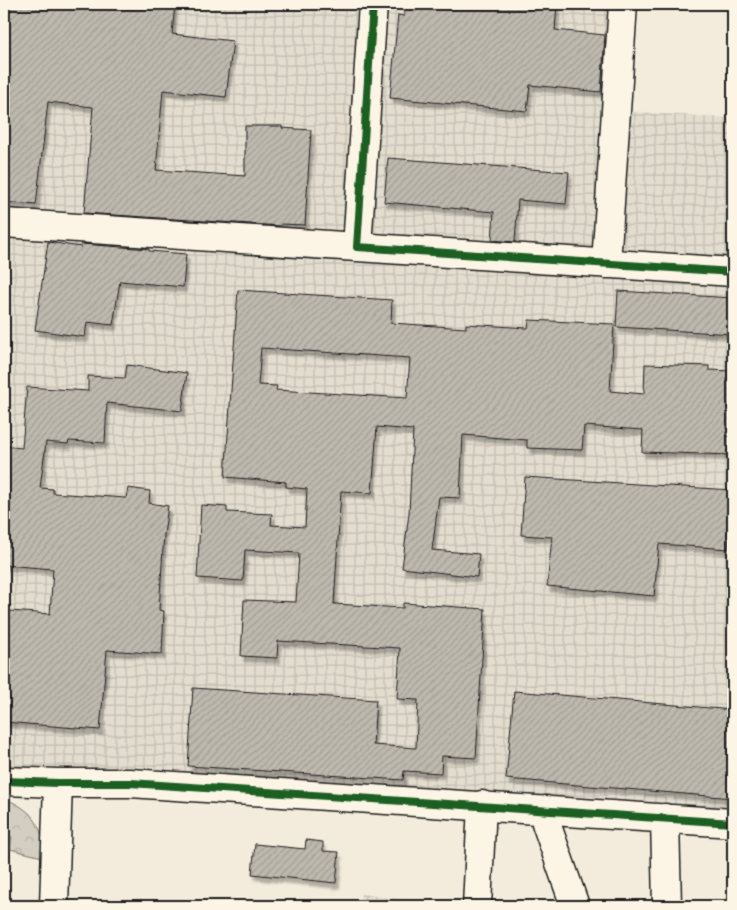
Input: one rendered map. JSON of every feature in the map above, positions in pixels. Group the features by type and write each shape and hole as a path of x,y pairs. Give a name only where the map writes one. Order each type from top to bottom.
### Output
{"street":[{"path":"357,247 373,4"},
{"path":"606,264 623,4"},
{"path":"4,224 733,272"},
{"path":"4,781 130,783 733,823"},
{"path":"54,906 58,783"},
{"path":"477,906 482,805"},
{"path":"546,810 546,823 575,906"},
{"path":"665,818 667,906"}],"shaded area":[{"path":"4,4 361,4 345,259 521,272 733,283 733,812 484,795 4,767"},
{"path":"385,4 616,4 601,251 380,241 368,228"},
{"path":"631,112 733,118 733,269 631,260 620,248"},
{"path":"361,894 445,906 360,906"}],"green space":[{"path":"4,798 15,803 35,820 42,836 46,858 10,849 12,837 4,835"}],"building":[{"path":"4,4 175,4 172,34 233,41 226,97 163,90 156,170 245,176 245,126 282,126 282,128 311,130 305,225 281,224 281,226 84,213 93,107 48,102 36,205 4,202 4,129 9,79 4,79"},
{"path":"405,4 557,4 555,30 605,35 601,92 530,85 527,111 390,98 398,15 404,16"},
{"path":"388,158 569,172 566,204 518,200 515,242 492,240 494,212 384,202"},
{"path":"48,242 81,247 81,244 186,254 183,287 120,281 113,325 87,322 85,337 35,330"},
{"path":"238,290 392,300 391,323 466,328 466,324 528,328 529,320 614,324 610,391 644,394 645,364 709,366 709,370 733,371 733,455 642,452 643,430 584,426 582,450 527,448 527,440 463,435 460,498 439,497 432,550 479,554 477,577 402,568 409,513 413,430 377,427 372,493 341,491 334,604 403,608 403,603 485,609 476,758 442,756 441,773 404,771 403,780 188,766 193,688 376,700 373,745 416,748 418,700 397,699 400,648 278,641 277,658 241,656 244,600 296,602 299,553 245,550 243,581 197,578 201,505 227,507 227,512 272,514 271,525 305,527 307,489 286,487 286,482 225,477","holes":["261,348 410,358 407,398 276,390 277,386 258,385"]},
{"path":"618,291 733,298 733,334 616,327"},
{"path":"127,365 187,373 182,411 107,403 105,443 69,441 68,444 46,442 40,488 53,489 53,493 126,498 128,488 150,491 149,503 168,506 164,534 159,610 164,611 162,654 107,650 100,730 4,722 4,688 10,611 50,614 53,569 4,565 7,522 4,522 4,446 22,448 27,387 88,391 88,376 125,378"},
{"path":"525,477 732,490 728,549 659,544 654,596 547,586 552,537 521,535"},
{"path":"514,691 733,710 733,798 506,779"},
{"path":"306,840 323,842 323,851 339,852 336,883 252,874 255,844 305,849"}],"cycle path":[{"path":"373,4 357,247 733,272"},
{"path":"4,781 130,783 733,823"}]}
